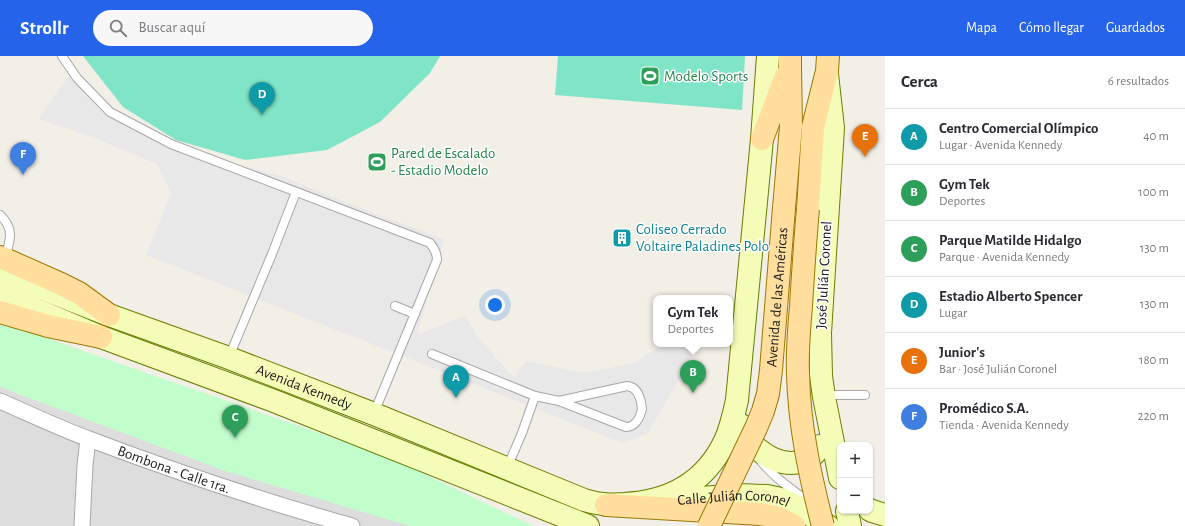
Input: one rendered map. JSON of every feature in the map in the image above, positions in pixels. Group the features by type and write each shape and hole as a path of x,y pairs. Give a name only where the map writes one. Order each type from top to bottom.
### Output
{"main road":[{"name":"Avenida de las Américas","path":"737,400 762,139 768,56"},
{"name":"Avenida de las Américas","path":"709,526 756,428 768,394 775,333 791,126 790,61"},
{"path":"762,139 790,61"},
{"name":"Avenida de las Américas","path":"828,63 813,127 798,346 798,380 803,437 810,472 850,519"},
{"name":"José Julián Coronel","path":"828,63 833,128 820,332 821,376 825,406 837,464"},
{"name":"Avenida Kennedy","path":"2,263 61,284 79,293 110,315 374,414 584,500 606,505 632,504"},
{"name":"Avenida Kennedy","path":"0,294 101,337 274,401 588,526"},
{"path":"0,312 48,326 101,337"},
{"path":"737,400 739,415 746,437 763,454 772,459 785,463 804,461 813,456 818,450 826,431 825,406"},
{"path":"632,504 671,495 693,482 713,462 725,441 732,424 737,400"},
{"name":"Calle Julián Coronel","path":"632,504 754,495 782,499 796,506 850,519"},
{"path":"606,505 760,514 775,516 794,526"}],"street":[{"name":"Bombona - Calle 1ra.","path":"0,401 88,439 193,477 287,508 352,526"},
{"path":"82,526 85,465 88,439"}],"lane":[{"path":"62,56 77,78 110,112 171,144 430,243 436,251 437,260 374,414"},
{"path":"228,358 296,192"},
{"path":"0,215 9,226 10,239 2,263"},
{"path":"395,306 414,314"},
{"path":"432,354 535,396 559,401 626,427 630,427 635,424 642,409 636,390 627,386 559,401"},
{"path":"825,406 834,395 865,395"},
{"path":"507,469 535,396"},
{"path":"746,437 765,467 796,492 850,519"}],"shaded area":[{"path":"70,75 113,110 159,139 214,158 281,176 444,239 417,335 464,316 481,341 514,378 526,361 584,373 635,363 658,347 697,347 648,433 623,443 146,255 171,193 157,164 87,135 39,119"},
{"path":"0,336 505,526 0,526"}],"green space":[{"path":"83,56 440,56 430,73 380,122 327,150 245,160 176,140 123,107"},
{"name":"Modelo Sports","path":"558,56 745,56 742,110 555,95"},
{"path":"0,322 388,457 533,526 410,526 225,471 0,387"}],"place":[{"name":"Modelo Sports","path":"650,76"},
{"name":"Estadio Alberto Spencer","path":"262,115"},
{"name":"Junior's","path":"865,157"},
{"name":"Pared de Escalado - Estadio Modelo","path":"377,162"},
{"name":"Promédico S.A.","path":"23,175"},
{"name":"Coliseo Cerrado Voltaire Paladines Polo","path":"622,238"},
{"name":"Gym Tek","path":"693,393"},
{"name":"Centro Comercial Olímpico","path":"456,398"},
{"name":"Parque Matilde Hidalgo","path":"235,438"}]}
